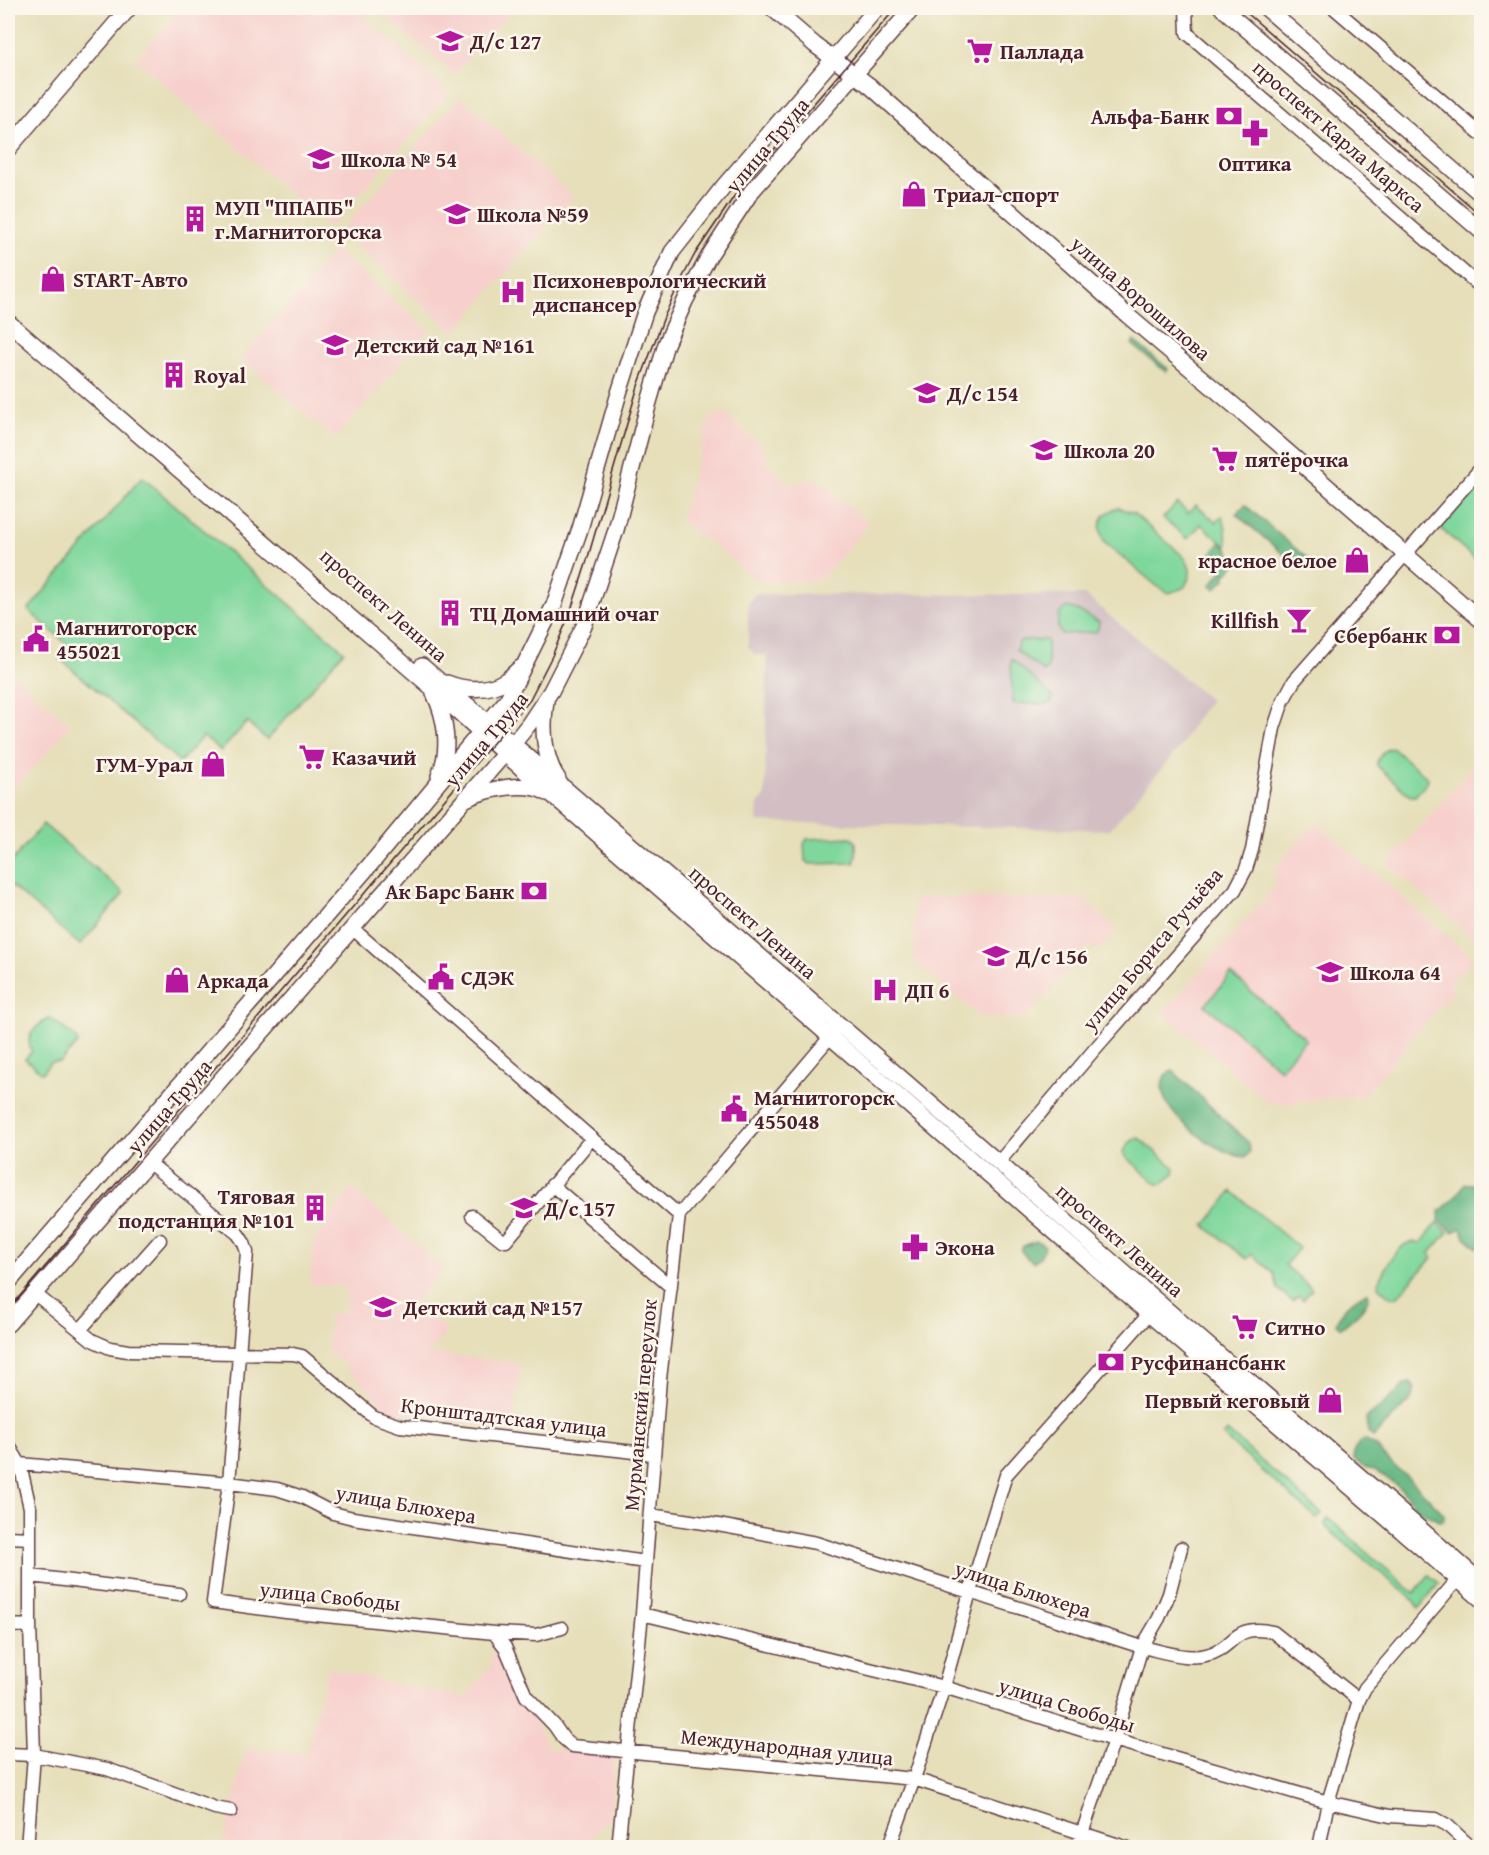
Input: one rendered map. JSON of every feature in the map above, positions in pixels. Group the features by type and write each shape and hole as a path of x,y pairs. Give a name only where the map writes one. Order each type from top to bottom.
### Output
{"main road":[{"path":"8,149 129,8"},
{"name":"улица Ворошилова","path":"772,8 877,93 1134,321 1482,621"},
{"name":"улица Труда","path":"8,1283 257,996 507,700 554,605 580,529 645,312 672,252 723,187 876,8"},
{"name":"улица Труда","path":"8,1324 529,724 547,699 584,626 616,530 666,344 685,301 709,256 751,192 913,8"},
{"name":"проспект Карла Маркса","path":"1222,8 1482,231"},
{"path":"1266,8 1482,195"},
{"name":"проспект Ленина","path":"8,310 508,748 836,1030 993,1169 1149,1314 1463,1574 1482,1583"},
{"name":"проспект Ленина","path":"8,322 434,683"},
{"path":"433,789 444,764 446,744 444,723 434,683 459,688 491,687 505,681 527,662"},
{"path":"547,699 544,714 545,743 552,770 562,794"},
{"path":"461,802 479,793 502,788 530,787 562,794"},
{"name":"проспект Ленина","path":"993,1169 1063,1217 1136,1283 1277,1403 1463,1574 1482,1600"}],"street":[{"name":"проспект Карла Маркса","path":"1186,8 1187,33 1482,288"},
{"path":"1334,8 1482,135"},
{"name":"улица Бориса Ручьёва","path":"993,1169 1235,890 1246,869 1252,850 1274,728 1283,701 1294,681 1482,468"},
{"path":"352,928 679,1215 836,1030"},
{"path":"472,1216 501,1240 506,1241 592,1138"},
{"path":"148,1162 238,1234 244,1243 248,1261 229,1483"},
{"path":"552,1185 671,1287"},
{"name":"Мурманский переулок","path":"618,1848 642,1614 653,1454 679,1215"},
{"path":"80,1330 160,1240"},
{"name":"Кронштадтская улица","path":"34,1293 92,1340 110,1348 302,1356 374,1417 400,1426 653,1454"},
{"path":"889,1848 944,1687 1006,1475 1149,1314"},
{"path":"8,1444 20,1464 30,1508 30,1625 34,1755 27,1848"},
{"name":"улица Блюхера","path":"20,1464 277,1489 302,1497 333,1513 353,1518 645,1562"},
{"name":"улица Свободы","path":"229,1483 213,1602 286,1612 494,1633 536,1635 562,1628"},
{"name":"улица Блюхера","path":"650,1515 816,1543 1142,1647 1189,1656 1205,1655 1217,1651 1244,1631 1258,1629 1273,1632 1359,1700"},
{"path":"8,1537 30,1539"},
{"path":"1077,1848 1114,1740 1142,1647 1159,1618 1169,1594 1181,1548"},
{"path":"1319,1848 1329,1802 1359,1700 1365,1688 1463,1574"},
{"path":"30,1576 179,1594"},
{"name":"улица Свободы","path":"642,1614 944,1687 1114,1740 1329,1802 1390,1816 1436,1819 1447,1825 1472,1848"},
{"path":"8,1626 30,1625"},
{"name":"Международная улица","path":"494,1633 505,1647 526,1695 572,1746 914,1779 1128,1848"},
{"path":"8,1754 34,1755 107,1769 215,1808 231,1811"}],"shaded area":[{"name":"Школа № 54","path":"180,8 353,8 450,92 330,227 136,60"},
{"name":"Д/с 127","path":"377,8 513,8 454,75"},
{"name":"Школа №59","path":"460,97 573,197 454,332 341,231"},
{"name":"Детский сад №161","path":"335,250 428,331 335,439 241,359"},
{"path":"724,413 768,453 766,464 790,485 815,478 869,524 819,581 758,581 680,520 710,417"},
{"path":"755,594 1085,595 1210,700 1194,722 1182,745 1109,830 757,822 758,804 765,797 767,655 755,655 748,647 748,604"},
{"path":"8,669 70,725 8,796"},
{"path":"1481,757 1482,944 1388,864"},
{"name":"Школа 64","path":"1315,822 1473,959 1449,985 1454,990 1363,1096 1271,1104 1163,1013 1275,888 1275,868"},
{"name":"Д/с 156","path":"919,897 1083,898 1116,930 1098,951 1089,945 1027,1017 981,1018 913,960 914,902"},
{"name":"Детский сад №157","path":"351,1187 444,1269 415,1302 448,1332 427,1353 521,1364 512,1429 389,1412 332,1352 327,1352 330,1313 345,1314 346,1286 310,1284 314,1241"},
{"path":"493,1647 550,1749 615,1755 610,1817 582,1847 222,1848 246,1749 306,1754 328,1668 465,1697 490,1667"}],"green space":[{"path":"1134,341 1168,369 1166,372 1132,344"},
{"path":"142,477 344,651 267,740 247,722 221,751 203,736 180,762 59,658 69,646 28,610"},
{"path":"1481,480 1481,564 1440,528"},
{"path":"1177,503 1188,513 1196,505 1216,522 1222,516 1226,528 1227,547 1201,524 1188,539 1163,518"},
{"path":"1245,505 1309,560 1301,569 1236,514"},
{"path":"1119,508 1133,513 1182,555 1190,571 1184,588 1169,593 1158,587 1104,542 1101,520 1107,513"},
{"path":"1221,542 1237,561 1229,572 1225,573 1225,579 1215,589 1211,585 1223,570 1208,557"},
{"path":"1067,607 1099,622 1096,632 1062,634 1058,628 1059,614"},
{"path":"1047,640 1048,667 1044,672 1016,650 1019,642"},
{"path":"1012,659 1053,697 1052,701 1047,704 1013,703"},
{"path":"1392,748 1428,778 1427,783 1415,796 1410,796 1377,766 1382,754"},
{"path":"43,824 124,893 80,945 8,883 8,866"},
{"path":"851,837 856,842 854,863 810,864 805,861 804,844 807,839"},
{"path":"1231,974 1306,1039 1280,1069 1205,1005"},
{"path":"50,1018 75,1037 78,1043 60,1062 51,1062 42,1073 25,1059 32,1051 30,1036 40,1024"},
{"path":"1173,1071 1249,1143 1250,1151 1246,1157 1234,1155 1208,1142 1182,1122 1172,1111 1162,1086 1166,1074"},
{"path":"1139,1138 1175,1168 1174,1173 1162,1184 1157,1184 1124,1155 1128,1144"},
{"path":"1465,1184 1481,1184 1481,1251 1465,1237 1461,1228 1453,1232 1439,1220 1440,1211 1452,1201"},
{"path":"1232,1191 1299,1248 1285,1265 1312,1289 1303,1300 1299,1296 1292,1301 1278,1289 1274,1274 1252,1254 1247,1259 1205,1226"},
{"path":"1438,1222 1448,1232 1430,1253 1432,1258 1398,1296 1390,1297 1378,1286 1389,1263 1406,1244 1421,1243"},
{"path":"1037,1241 1045,1246 1040,1257 1033,1262 1021,1251 1023,1246"},
{"path":"1365,1293 1369,1296 1358,1314 1341,1328 1336,1324 1348,1306"},
{"path":"1411,1383 1415,1389 1411,1399 1373,1437 1368,1432 1366,1418 1405,1384"},
{"path":"1227,1431 1322,1514 1317,1519 1223,1436"},
{"path":"1364,1440 1377,1447 1382,1455 1415,1484 1444,1514 1444,1520 1440,1522 1418,1509 1399,1487 1375,1470 1365,1468 1354,1460 1355,1448"},
{"path":"1328,1518 1414,1593 1429,1575 1439,1583 1419,1608 1412,1599 1327,1528 1325,1524"}],"tram line":[{"path":"8,1310 529,701 552,656 570,613 638,386 678,286 695,254 735,195 896,8"},
{"path":"1241,8 1482,216"}],"place":[{"name":"Д/с 127","path":"450,41"},
{"name":"Паллада","path":"980,51"},
{"name":"Альфа-Банк","path":"1229,116"},
{"name":"Оптика","path":"1255,133"},
{"name":"Школа № 54","path":"321,159"},
{"name":"Триал-спорт","path":"914,194"},
{"name":"Школа №59","path":"457,214"},
{"name":"МУП \"ППАПБ\" г.Магнитогорска","path":"195,219"},
{"name":"START-Авто","path":"53,279"},
{"name":"Психоневрологический диспансер","path":"513,292"},
{"name":"Детский сад №161","path":"335,345"},
{"name":"Royal","path":"174,375"},
{"name":"Д/с 154","path":"927,393"},
{"name":"Школа 20","path":"1044,450"},
{"name":"пятёрочка","path":"1225,459"},
{"name":"красное белое","path":"1357,560"},
{"name":"ТЦ Домашний очаг","path":"450,613"},
{"name":"Killfish","path":"1299,620"},
{"name":"Сбербанк","path":"1447,635"},
{"name":"Магнитогорск 455021","path":"36,639"},
{"name":"Казачий","path":"312,757"},
{"name":"ГУМ-Урал","path":"213,764"},
{"name":"Ак Барс Банк","path":"534,891"},
{"name":"Д/с 156","path":"996,956"},
{"name":"Школа 64","path":"1330,972"},
{"name":"СДЭК","path":"441,977"},
{"name":"Аркада","path":"177,980"},
{"name":"ДП 6","path":"885,990"},
{"name":"Магнитогорск 455048","path":"734,1109"},
{"name":"Тяговая подстанция №101","path":"315,1208"},
{"name":"Д/с 157","path":"524,1208"},
{"name":"Экона","path":"915,1247"},
{"name":"Детский сад №157","path":"383,1307"},
{"name":"Ситно","path":"1245,1327"},
{"name":"Русфинансбанк","path":"1111,1362"},
{"name":"Первый кеговый","path":"1330,1400"}]}
